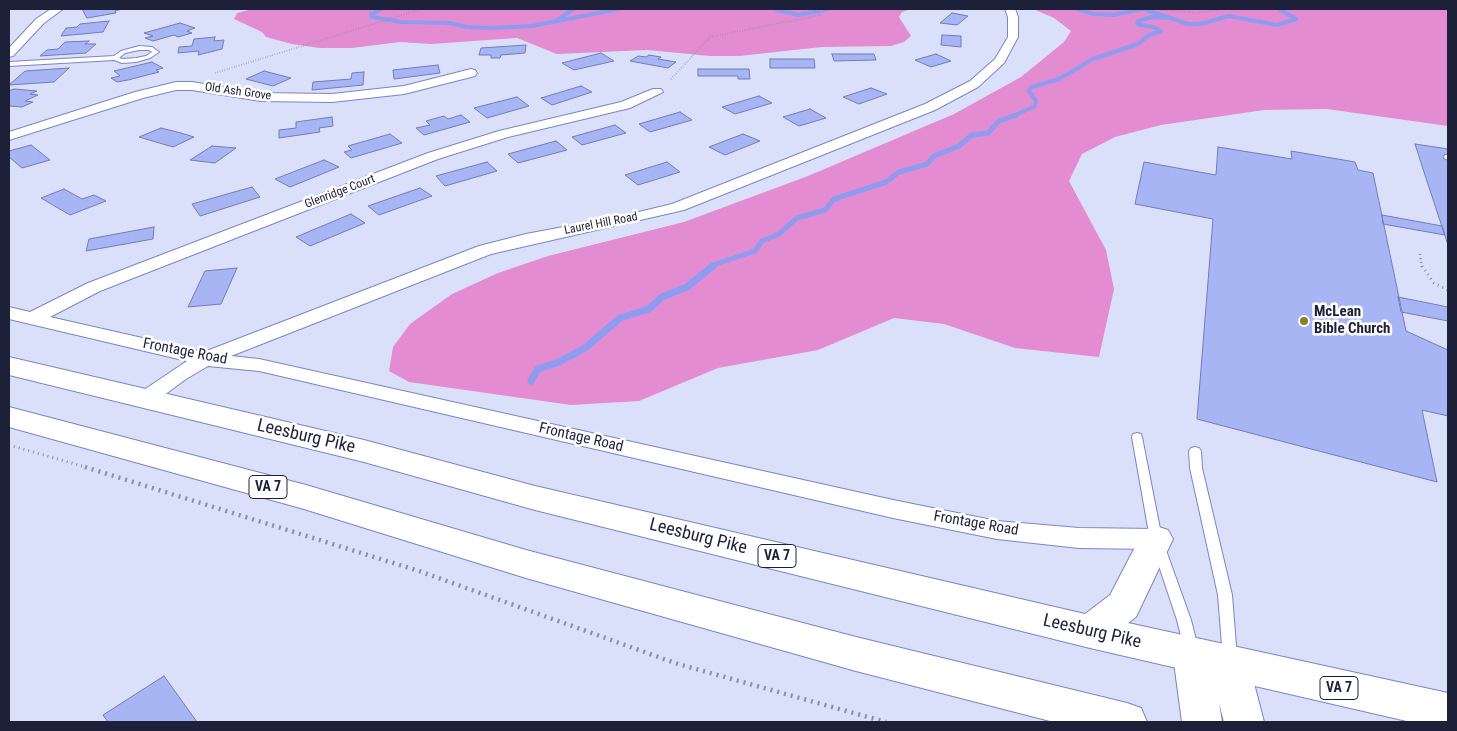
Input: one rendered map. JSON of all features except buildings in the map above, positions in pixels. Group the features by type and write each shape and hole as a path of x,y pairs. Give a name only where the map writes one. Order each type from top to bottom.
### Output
{"main road":[{"name":"Leesburg Pike","path":"9,366 364,451 535,498 1090,632 1448,712"},
{"name":"VA 7","path":"9,417 306,497 526,564 856,654 1127,722"},
{"path":"1090,632 1123,606 1156,539"},
{"path":"1192,655 1202,722"},
{"path":"1230,664 1244,722"}],"street":[{"path":"9,54 40,21 58,9"},
{"name":"Laurel Hill Road","path":"145,399 179,374 205,359 485,250 526,239 622,221 678,206 930,107 974,84 1000,61 1013,37 1014,23 1010,9"},
{"name":"Old Ash Grove","path":"9,136 139,95 176,86 192,86 261,97 332,98 404,90 471,73"},
{"name":"Glenridge Court","path":"31,318 94,287 433,156 504,134 625,105 657,92"},
{"name":"Frontage Road","path":"9,313 205,359 259,365 997,530 1079,538 1156,539"}],"lane":[{"path":"9,64 115,58 122,61 136,60 148,57 156,51 150,48 132,49 118,54 115,58"},
{"path":"1137,437 1156,539 1184,620 1192,655"},
{"path":"1195,452 1196,468 1225,595 1226,631 1230,664"}],"path":[{"path":"214,74 422,9"},
{"path":"671,78 710,37 820,15 813,9"},
{"path":"1157,9 1198,13 1222,9"},
{"path":"1420,254 1420,265 1424,272 1434,283 1448,290"},
{"path":"9,445 139,482 419,571 678,664 886,722"}],"shaded area":[{"path":"252,9 911,9 902,12 899,17 911,36 904,42 891,46 822,47 739,56 710,56 647,50 557,54 517,38 431,44 400,42 352,48 319,48 292,44 266,37 262,32 234,19 237,13"},
{"path":"1033,9 1448,9 1448,126 1327,109 1264,110 1161,125 1115,137 1082,154 1069,181 1106,250 1114,289 1099,357 1015,348 944,324 894,318 818,350 718,368 639,401 571,405 409,382 389,371 393,347 410,324 452,294 498,273 548,256 684,222 808,176 954,114 1021,77 1064,42 1071,31 1054,18"}],"waterway":[{"path":"382,9 371,14 372,17 401,22 450,23 466,27 491,28 532,26 618,9"},
{"path":"556,21 573,9"},
{"path":"774,9 798,15 828,9"},
{"path":"1077,9 1094,14 1113,15 1143,9 1188,24 1200,24 1229,16 1277,25 1296,19 1279,9"},
{"path":"1013,116 1035,106 1036,101 1029,91 1032,87 1059,79 1093,59 1138,44 1149,35 1161,31 1154,27 1140,25 1137,23 1138,21 1152,17 1169,18"},
{"path":"711,268 716,264 755,251 762,241 779,234 797,218 825,210 834,199 886,182 899,172 927,164 934,156 959,146 972,135 988,133 999,121 1016,115"},
{"path":"531,381 538,369 559,362 585,348 620,318 649,309 662,297 687,287 713,266"}],"place":[{"name":"McLean Bible Church","path":"1304,321"}]}
